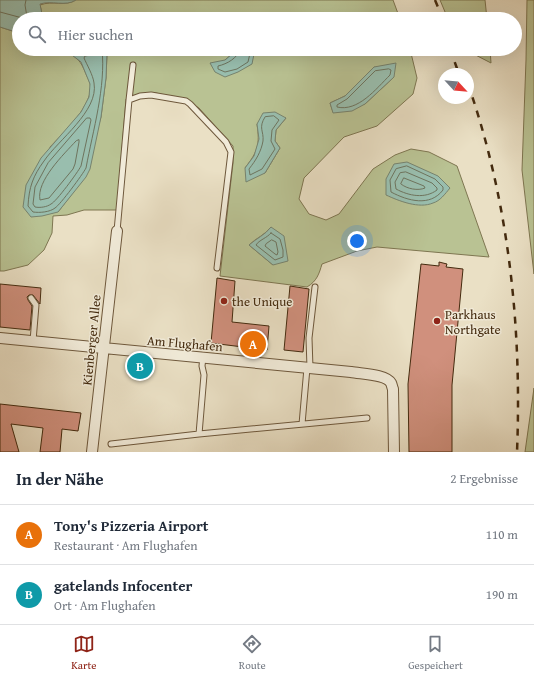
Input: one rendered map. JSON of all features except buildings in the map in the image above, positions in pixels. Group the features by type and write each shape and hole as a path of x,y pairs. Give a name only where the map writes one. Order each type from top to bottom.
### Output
{"street":[{"name":"Kienberger Allee","path":"92,452 117,231"},
{"name":"Am Flughafen","path":"0,338 351,372 382,377 391,383 393,389 394,452"}],"lane":[{"path":"117,231 133,65"},
{"path":"129,100 140,96 151,95 186,101 229,147 231,152 217,268"},
{"path":"302,424 315,287"},
{"path":"31,298 36,305 33,341"},
{"path":"199,434 204,375 202,366 203,357"},
{"path":"111,444 367,418"}],"shaded area":[{"path":"76,0 393,0 397,12 42,12 40,5 72,2"},
{"path":"440,0 485,0 486,12 445,12"},
{"path":"527,0 534,0 534,274 522,170"},
{"path":"0,27 12,31 12,56 74,56 80,62 90,83 88,100 83,109 77,118 50,147 58,212 71,195 96,134 101,117 106,78 107,56 230,56 225,60 251,64 253,56 412,56 417,78 413,94 377,126 344,137 304,178 299,199 309,214 326,220 339,214 373,169 395,155 411,149 429,152 457,166 489,257 377,247 357,251 322,264 319,274 307,287 220,276 233,163 233,146 199,108 186,100 156,93 126,99 117,210 84,210 67,215 53,216 52,233 44,250 28,265 0,271","holes":["374,67 394,77 365,104 333,112 330,103 345,96","286,118 276,130 275,141 280,148 265,173 245,168 253,157 257,148 257,124","271,227 273,265 249,245"]},
{"path":"478,56 490,56 491,63"},
{"path":"534,388 534,452 525,452"}],"water":[{"path":"0,0 76,0 67,3 40,4 42,12 12,12 12,31 0,27"},
{"path":"73,56 107,56 106,78 101,117 90,169 86,177 58,212 31,217 23,207 26,185 41,158 81,112 89,97 90,84 81,62"},
{"path":"230,56 254,56 252,64 225,77 215,72 210,63 225,60"},
{"path":"396,63 394,77 365,104 352,111 333,113 330,103 345,96 374,67"},
{"path":"275,112 286,118 276,130 275,141 280,148 265,173 246,182 245,168 254,156 259,139 257,124 263,113"},
{"path":"407,162 438,176 450,188 438,201 427,205 409,204 386,195 386,179 394,164"},
{"path":"271,227 284,236 288,261 273,265 249,245"}],"railway":[{"path":"435,0 440,12"},
{"path":"453,56 457,68"},
{"path":"474,103 494,174 510,266 515,312 517,359 517,452"}],"place":[{"name":"the Unique","path":"224,301"},
{"name":"Parkhaus Northgate","path":"437,321"},
{"name":"Tony's Pizzeria Airport","path":"253,344"},
{"name":"gatelands Infocenter","path":"140,366"}]}
